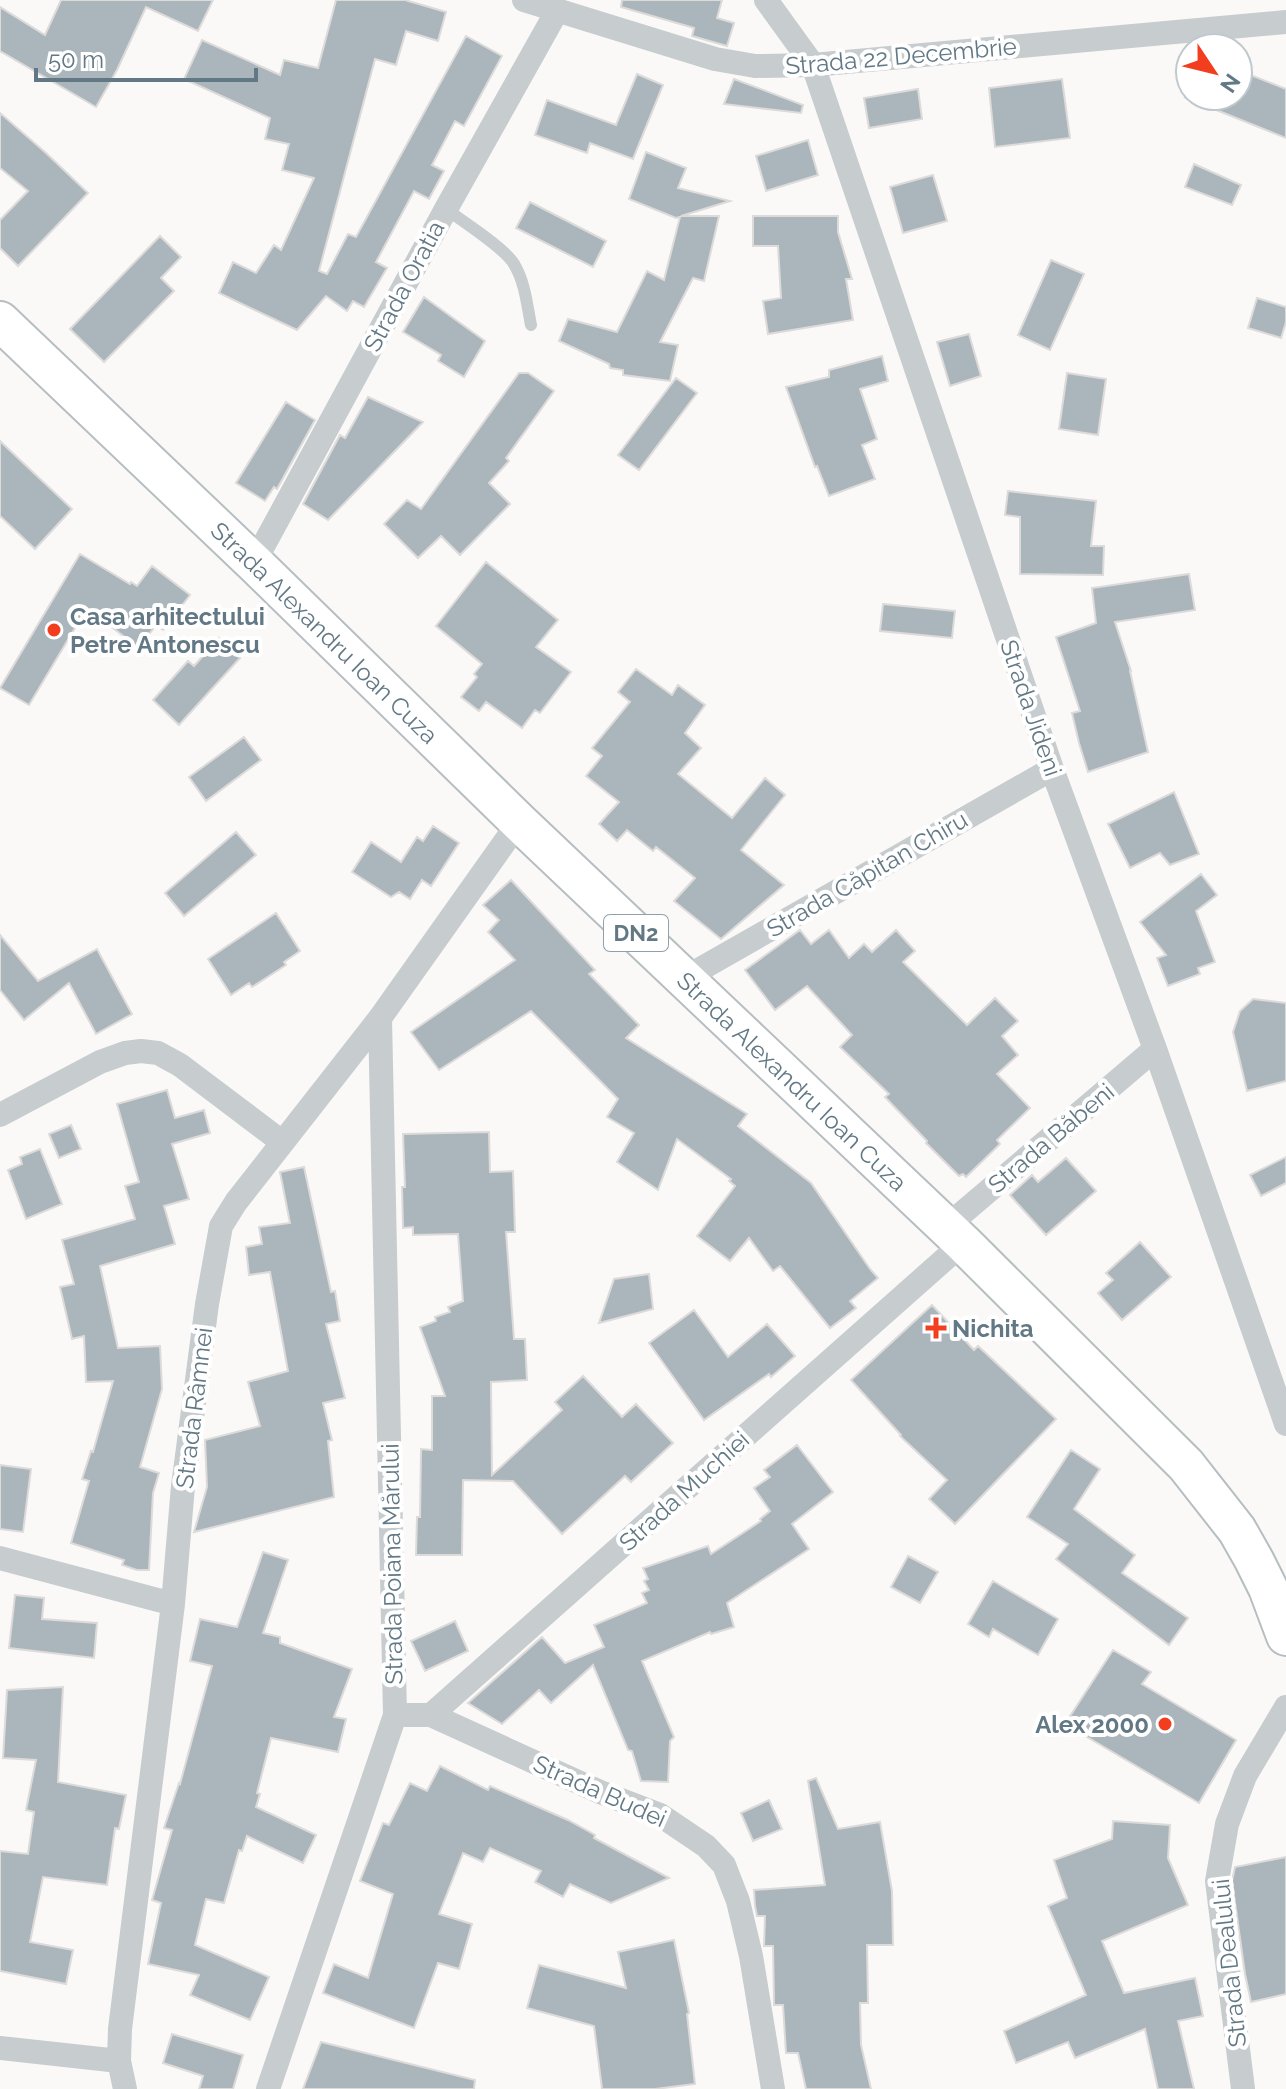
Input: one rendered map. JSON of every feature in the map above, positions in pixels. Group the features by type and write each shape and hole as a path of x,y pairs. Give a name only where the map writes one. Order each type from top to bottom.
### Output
{"main road":[{"name":"Strada Alexandru Ioan Cuza","path":"0,321 683,979 955,1235 1186,1465 1237,1530 1272,1598 1286,1636"}],"street":[{"name":"Strada 22 Decembrie","path":"524,0 715,59 755,66 813,65 1286,22"},
{"name":"Strada Jideni","path":"766,0 813,65 1052,769 1155,1049 1286,1424"},
{"name":"Strada Oratia","path":"254,563 557,11"},
{"name":"Strada Căpitan Chiru","path":"683,979 1052,769"},
{"name":"Strada Râmnei","path":"125,2089 119,2061 120,2029 173,1604 183,1486 207,1304 221,1226 236,1202 380,1018 519,822"},
{"name":"Strada Poiana Mărului","path":"268,2089 395,1715 380,1018"},
{"name":"Strada Băbeni","path":"955,1235 1155,1049"},
{"path":"0,1115 100,1062 141,1051 158,1053 180,1065 282,1142"},
{"name":"Strada Muchiei","path":"431,1715 955,1235"},
{"path":"0,1558 173,1604"},
{"name":"Strada Dealului","path":"1243,2089 1217,1881 1227,1824 1245,1776 1286,1707"},
{"path":"395,1715 431,1715"},
{"name":"Strada Budei","path":"431,1715 600,1792 660,1815 715,1855 724,1865 738,1901 751,1956 773,2089"},
{"path":"0,2048 119,2061"}],"lane":[{"path":"446,209 488,239 514,263 525,292 531,325"}],"building":[{"path":"61,0 213,0 198,31 146,7 96,107 0,51 0,7 45,35"},
{"path":"336,0 405,0 446,12 438,41 406,31 396,65 375,59 319,271 327,274 348,234 356,237 466,36 502,56 464,126 455,121 432,165 444,171 429,199 414,191 376,262 387,268 364,307 353,301 347,311 326,296 297,330 219,293 233,262 256,273 274,245 281,250 314,178 282,170 289,144 265,139 270,118 184,79 202,40 280,75 284,60 318,68"},
{"path":"622,0 722,0 717,18 734,23 727,46 692,36 694,28 621,7"},
{"path":"637,74 663,85 633,159 590,143 587,153 535,135 547,100 616,125"},
{"path":"1254,76 1286,89 1286,138 1221,112 1254,112"},
{"path":"734,79 803,105 801,113 724,104"},
{"path":"1062,79 1070,138 995,147 989,88"},
{"path":"918,89 922,119 869,128 864,98"},
{"path":"0,113 88,193 18,266 0,248 0,220 28,191 0,168"},
{"path":"808,140 818,175 766,191 756,156"},
{"path":"646,152 686,168 678,188 730,201 681,216 719,216 704,281 693,278 660,342 678,345 670,381 623,375 623,370 610,368 609,364 559,341 568,319 617,332 647,271 664,280 680,217 629,199"},
{"path":"1194,164 1241,185 1232,205 1185,187"},
{"path":"933,175 947,221 903,233 890,187"},
{"path":"530,202 606,241 593,267 516,228"},
{"path":"753,216 838,216 838,232 852,279 846,279 853,320 768,334 763,301 781,298 778,246 753,246"},
{"path":"160,236 181,257 161,278 174,291 104,362 70,329"},
{"path":"1051,260 1084,274 1050,350 1018,335"},
{"path":"424,297 485,341 464,377 438,361 441,355 403,332"},
{"path":"1257,298 1286,307 1281,338 1248,328"},
{"path":"969,334 981,376 950,386 937,342"},
{"path":"882,356 888,381 860,389 877,439 862,445 875,479 829,496 786,387 829,377 829,370"},
{"path":"519,373 528,373 554,391 506,458 509,461 489,483 510,504 460,555 441,536 418,558 384,524 407,500 421,509"},
{"path":"1067,373 1106,379 1098,435 1059,429"},
{"path":"676,378 697,393 639,470 618,455"},
{"path":"368,397 423,422 328,520 303,504 340,435 345,438"},
{"path":"286,402 315,420 277,489 274,487 265,501 236,483"},
{"path":"0,441 72,509 35,549 0,516"},
{"path":"1008,491 1096,501 1091,546 1104,546 1103,575 1020,574 1020,517 1005,515"},
{"path":"80,554 137,586 152,566 190,595 163,630 156,625 139,648 87,608 29,705 0,688"},
{"path":"486,562 558,620 536,647 571,672 540,713 535,710 522,728 486,702 479,711 461,697 477,677 474,674 482,664 436,626"},
{"path":"1189,574 1195,610 1115,622 1131,671 1148,752 1088,772 1072,713 1080,711 1056,637 1096,623 1092,588"},
{"path":"883,604 955,611 952,638 880,631"},
{"path":"219,638 240,658 179,725 153,700 188,661 194,666"},
{"path":"636,669 672,695 678,685 705,705 685,733 701,748 678,774 732,818 765,778 785,795 741,850 784,885 721,939 674,901 695,878 656,847 653,851 627,830 617,841 599,824 619,802 586,776 602,756 592,748 630,702 618,692"},
{"path":"244,737 261,760 206,801 189,777"},
{"path":"1174,792 1199,854 1170,865 1160,853 1130,868 1108,824"},
{"path":"433,826 459,843 431,886 422,880 410,899 399,892 391,897 352,872 371,842 401,862 417,837 423,841"},
{"path":"236,832 256,855 184,916 165,893"},
{"path":"1201,874 1217,895 1196,911 1215,962 1198,968 1200,974 1168,986 1157,958 1166,955 1140,922"},
{"path":"511,880 595,970 589,974 639,1025 626,1038 747,1114 738,1126 811,1183 878,1278 850,1301 856,1308 830,1328 780,1266 773,1271 749,1238 730,1261 697,1236 735,1186 729,1181 731,1179 677,1139 658,1190 617,1162 634,1133 607,1117 618,1099 531,1011 439,1070 411,1032 515,960 488,932 499,920 483,905"},
{"path":"276,913 300,951 284,962 286,965 252,987 249,983 231,995 208,959"},
{"path":"800,930 811,944 829,930 849,958 864,944 872,952 896,930 915,951 903,962 967,1025 995,998 1018,1021 1002,1036 1018,1055 997,1074 1030,1108 997,1140 1000,1144 966,1177 963,1174 959,1176 926,1143 885,1097 889,1094 840,1047 852,1035 807,986 775,1010 745,970"},
{"path":"0,935 38,981 97,949 132,1014 96,1034 69,983 24,1020 0,990"},
{"path":"1253,999 1286,1003 1286,1081 1247,1091 1233,1032 1240,1011"},
{"path":"167,1090 175,1118 204,1110 210,1133 172,1144 189,1199 164,1206 175,1244 100,1266 118,1348 160,1346 162,1389 140,1467 159,1473 153,1493 149,1570 137,1570 122,1565 124,1560 71,1543 89,1481 82,1479 113,1381 86,1382 84,1336 72,1339 60,1287 74,1284 62,1240 135,1219 125,1186 139,1182 117,1104"},
{"path":"71,1125 81,1149 59,1158 49,1134"},
{"path":"489,1132 490,1172 513,1171 515,1232 506,1232 514,1339 525,1339 527,1380 491,1382 492,1475 562,1410 555,1402 583,1376 622,1417 636,1404 673,1443 631,1482 625,1476 562,1534 513,1481 463,1480 462,1555 416,1555 421,1449 432,1450 432,1396 445,1396 420,1327 436,1321 435,1317 450,1312 448,1307 463,1301 458,1234 413,1235 413,1227 403,1228 403,1134"},
{"path":"40,1149 62,1204 26,1219 8,1170 22,1164 20,1157"},
{"path":"1286,1157 1286,1183 1261,1196 1250,1175"},
{"path":"1066,1158 1096,1191 1046,1235 1010,1195 1032,1175 1038,1182"},
{"path":"304,1167 340,1321 326,1324 345,1398 323,1403 332,1440 328,1441 334,1497 194,1532 207,1487 205,1440 260,1426 248,1382 288,1371 270,1272 249,1275 246,1247 262,1244 259,1227 290,1223 280,1172"},
{"path":"1140,1242 1171,1277 1122,1320 1098,1293 1113,1280 1106,1273"},
{"path":"649,1274 653,1309 599,1323 614,1279"},
{"path":"932,1305 974,1350 978,1346 1056,1419 955,1524 929,1499 947,1480 900,1436 851,1380"},
{"path":"694,1310 728,1357 767,1324 795,1356 771,1377 769,1374 704,1420 649,1343"},
{"path":"797,1445 833,1492 792,1524 809,1549 727,1603 734,1627 710,1632 642,1661 674,1737 670,1741 668,1782 641,1781 632,1751 628,1750 593,1665 551,1703 539,1690 502,1724 468,1703 542,1637 565,1663 604,1647 594,1625 647,1603 642,1593 649,1590 644,1581 648,1579 643,1568 708,1546 711,1554 761,1521 770,1511 754,1488 770,1477 764,1470"},
{"path":"1071,1450 1100,1469 1074,1509 1135,1555 1122,1573 1188,1618 1169,1645 1056,1559 1068,1544 1027,1517"},
{"path":"0,1465 31,1469 23,1532 0,1529"},
{"path":"263,1552 288,1560 263,1633 280,1637 280,1643 352,1669 334,1717 346,1719 338,1752 271,1738 257,1793 260,1794 256,1807 316,1835 303,1863 247,1836 242,1851 239,1850 224,1903 206,1899 195,1945 269,1977 250,2020 190,1995 199,1975 148,1964 161,1903 152,1900 172,1830 164,1828 180,1784 212,1666 190,1661 200,1619 237,1627"},
{"path":"908,1556 938,1572 920,1603 891,1587"},
{"path":"993,1581 1058,1619 1038,1655 993,1629 989,1637 968,1624"},
{"path":"15,1595 44,1598 42,1619 97,1623 94,1658 9,1648"},
{"path":"455,1621 468,1651 425,1671 411,1641"},
{"path":"1113,1650 1151,1672 1142,1684 1236,1740 1199,1803 1065,1724"},
{"path":"63,1687 58,1782 126,1795 119,1829 115,1828 107,1885 43,1877 30,1942 73,1950 66,1984 0,1971 0,1851 28,1854 34,1812 26,1810 36,1760 3,1758 7,1690"},
{"path":"440,1766 488,1790 490,1786 568,1820 595,1835 594,1838 669,1878 611,1903 570,1884 563,1897 535,1882 541,1871 490,1848 483,1862 463,1853 439,1914 472,1924 459,1969 438,1963 414,2028 323,1993 334,1964 368,1978 393,1894 360,1881 383,1823 389,1825 410,1783 427,1791"},
{"path":"816,1778 838,1829 880,1822 892,1891 893,1945 867,1945 868,2003 860,2003 861,2045 871,2089 806,2089 798,2053 786,2053 783,2005 774,2005 773,1946 764,1946 765,1916 757,1916 755,1906 754,1890 825,1885 808,1781"},
{"path":"769,1800 782,1829 753,1841 741,1813"},
{"path":"1113,1821 1170,1825 1168,1858 1188,1905 1102,1941 1124,1993 1195,1978 1203,2016 1178,2021 1194,2089 1158,2089 1145,2029 1075,2058 1068,2042 1016,2063 1004,2031 1086,1995 1048,1906 1067,1898 1054,1860 1112,1839"},
{"path":"1286,1857 1286,1994 1251,2002 1232,1881 1235,1867"},
{"path":"674,1940 689,2013 695,2084 655,2089 602,2089 594,2026 527,2008 539,1965 626,1988 618,1952"},
{"path":"172,2034 243,2055 233,2089 199,2089 203,2076 163,2063"},
{"path":"321,2042 475,2080 474,2089 303,2089"}],"place":[{"name":"Casa arhitectului Petre Antonescu","path":"54,630"},
{"name":"Nichita","path":"936,1328"},
{"name":"Alex 2000","path":"1165,1724"}]}
